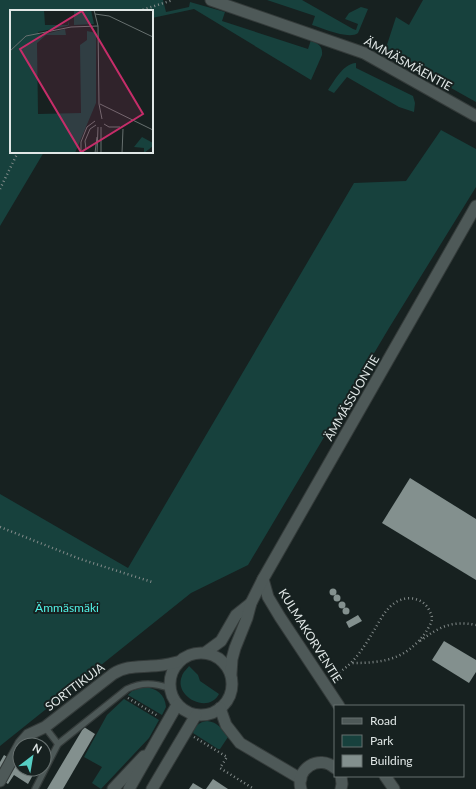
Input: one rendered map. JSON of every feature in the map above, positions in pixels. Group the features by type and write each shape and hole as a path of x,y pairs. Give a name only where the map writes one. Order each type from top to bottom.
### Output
{"street":[{"name":"ÄMMÄSMÄENTIE","path":"211,0 364,53 476,116"},
{"name":"ÄMMÄSSUONTIE","path":"231,674 232,659 251,603 263,579 476,206"},
{"name":"KULMAKORVENTIE","path":"263,579 268,597 338,705"},
{"name":"ÄMMÄSSUONTIE","path":"206,652 221,641 236,615 251,603"},
{"path":"195,652 206,652 221,660 227,666 231,674 231,693 227,701 220,708 205,715 196,715 189,713 177,705 172,697 169,688 171,674 177,662 186,656 195,652"},
{"name":"SORTTIKUJA","path":"36,737 117,671 135,667 162,665 177,662"},
{"path":"129,789 177,705"},
{"path":"220,708 226,725 240,744 301,784 303,772 313,763 327,763 334,767"},
{"path":"152,789 196,715"},
{"name":"SORTTIKUJA","path":"0,781 21,743 28,735 44,730"},
{"path":"113,789 154,745"},
{"path":"1,789 12,770"},
{"path":"341,777 341,789"},
{"path":"386,777 394,789"}],"lane":[{"path":"35,789 58,744 127,689 142,684 158,685 169,688"},
{"path":"44,730 58,744"}],"path":[{"path":"142,10 173,0"},
{"path":"0,189 18,153"},
{"path":"0,527 80,559 152,582"},
{"path":"319,677 329,677 338,673 351,663 365,645 388,608 404,598 412,598 423,603 428,607 432,618 425,633 416,644"},
{"path":"351,663 375,663 389,660 402,655 430,633 453,624 465,623 476,626"},
{"path":"121,694 168,722"},
{"path":"44,730 44,737"},
{"path":"181,739 187,743 191,736 227,757 220,768 254,789"}],"green space":[{"path":"0,0 163,0 166,12 189,7 190,2 225,12 222,21 308,49 311,40 321,47 322,55 311,80 194,9 153,18 153,10 10,10 10,153 43,153 0,226"},
{"path":"267,0 302,0 356,30 358,24 345,19 349,13 361,7 368,9 358,33 348,35 335,33 312,25 315,16"},
{"path":"423,0 476,0 476,102 385,51 396,17 409,25"},
{"path":"356,63 356,68 413,96 415,103 414,112 399,107 347,77 334,93 328,90 343,69"},
{"name":"Ämmäsmäki","path":"441,130 476,149 476,187 389,328 248,565 191,593 0,746 0,494 128,568 354,183 406,181"},
{"path":"189,666 198,675 200,681 219,694 214,700 207,703 200,703 187,696 182,690 182,676"},
{"path":"144,687 156,690 162,695 166,707 162,715 128,695 132,691"},
{"path":"124,699 159,720 149,738 101,789 92,783 102,767 84,757 107,715"},
{"path":"207,721 217,724 228,737 220,749 193,733 198,725"}],"building":[{"path":"410,478 476,519 476,580 382,523"},
{"path":"333,588 337,592 333,596 329,592"},
{"path":"337,594 341,598 337,602 333,598"},
{"path":"342,601 346,605 342,609 338,605"},
{"path":"346,607 350,611 346,615 342,611"},
{"path":"358,615 362,621 349,628 346,622"},
{"path":"444,641 476,660 476,672 469,683 432,660"},
{"path":"84,727 95,734 63,789 47,789"},
{"path":"4,755 12,760 13,777 8,784 0,779 0,762"},
{"path":"17,777 32,777 28,784"},
{"path":"213,779 228,789 206,789"},
{"path":"193,783 203,789 189,789"}]}
